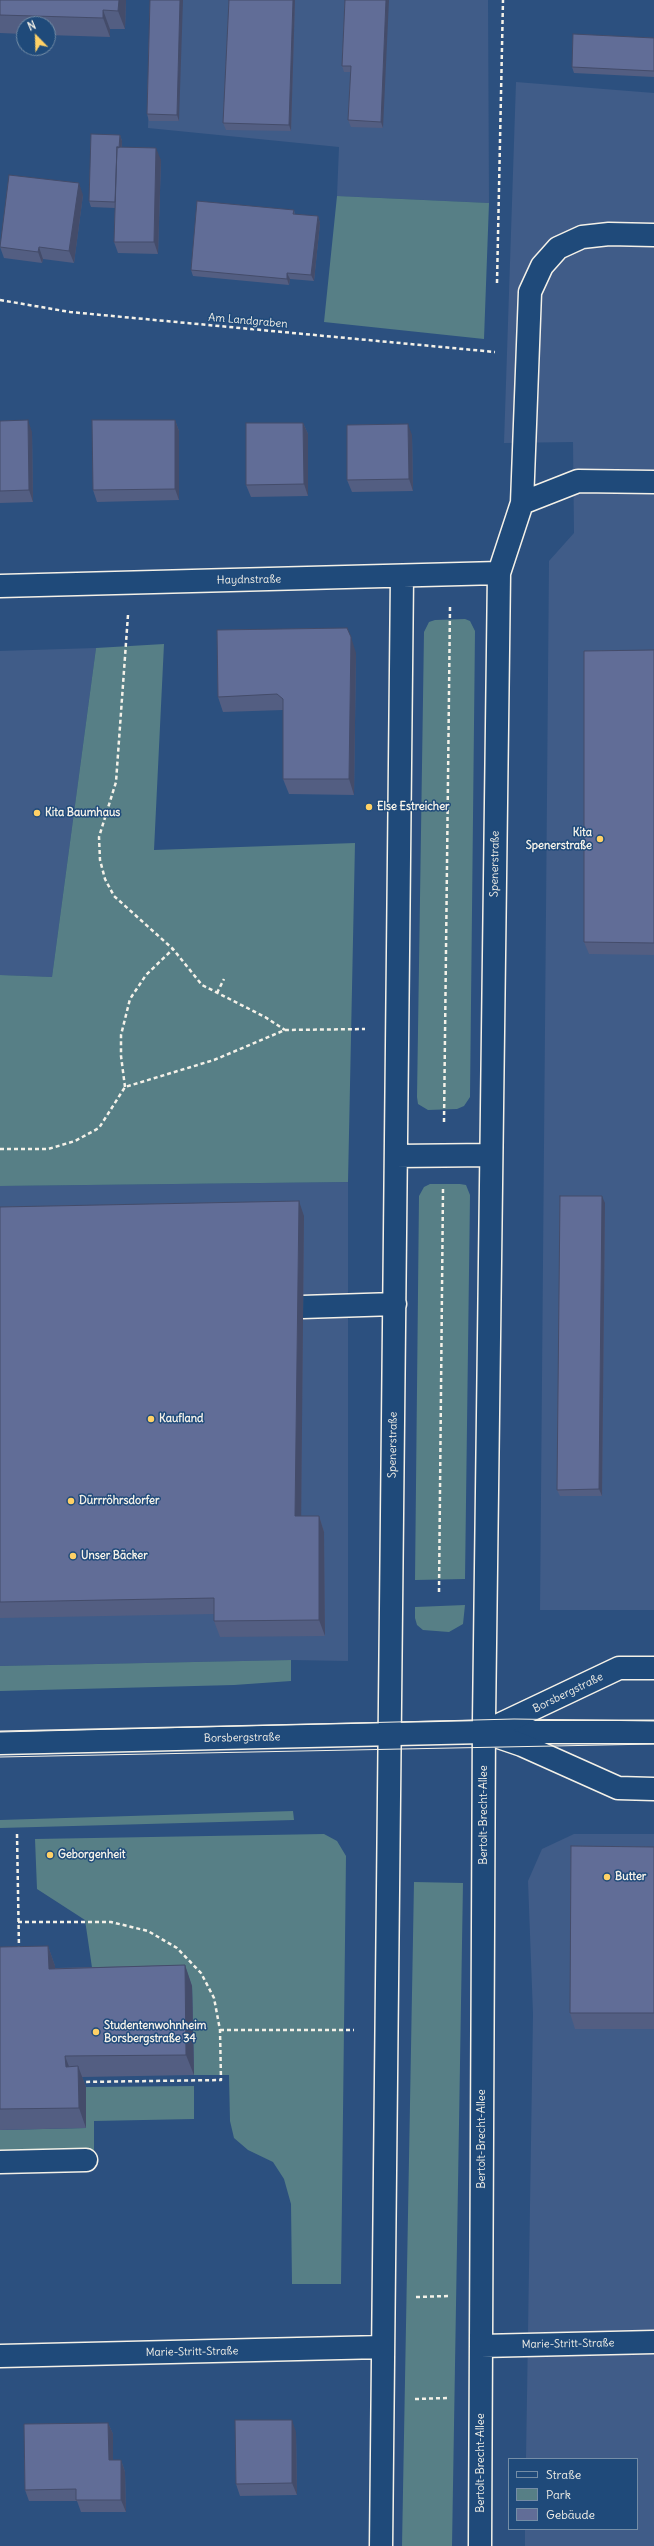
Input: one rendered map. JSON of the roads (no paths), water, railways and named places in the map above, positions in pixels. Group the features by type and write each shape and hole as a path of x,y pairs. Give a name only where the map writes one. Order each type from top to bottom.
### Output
{"street":[{"name":"Spenerstraße","path":"484,1732 499,573 522,503 530,292 542,266 558,248 582,237 609,234 654,235"},
{"path":"522,503 578,481 654,482"},
{"name":"Haydnstraße","path":"0,586 499,573"},
{"name":"Spenerstraße","path":"390,1734 402,576"},
{"path":"396,1156 492,1155"},
{"path":"302,1307 395,1304"},
{"name":"Borsbergstraße","path":"484,1732 619,1668 654,1668"},
{"path":"484,1732 654,1732"},
{"name":"Borsbergstraße","path":"0,1743 484,1732 522,1745 618,1788 654,1789"},
{"name":"Bertolt-Brecht-Allee","path":"480,2546 484,1732"},
{"path":"381,2546 390,1734"},
{"path":"0,2162 86,2160"},
{"name":"Marie-Stritt-Straße","path":"481,2346 654,2342"},
{"name":"Marie-Stritt-Straße","path":"0,2356 384,2347"}],"tram line":[{"path":"0,1732 514,1719 654,1721"},
{"path":"0,1757 654,1744"}],"place":[{"name":"Else Estreicher","path":"369,807"},
{"name":"Kita Baumhaus","path":"37,813"},
{"name":"Kita Spenerstraße","path":"600,839"},
{"name":"Kaufland","path":"151,1419"},
{"name":"Dürrröhrsdorfer","path":"71,1501"},
{"name":"Unser Bäcker","path":"73,1556"},
{"name":"Geborgenheit","path":"50,1855"},
{"name":"Butter","path":"607,1877"},
{"name":"Studentenwohnheim Borsbergstraße 34","path":"96,2032"}]}
